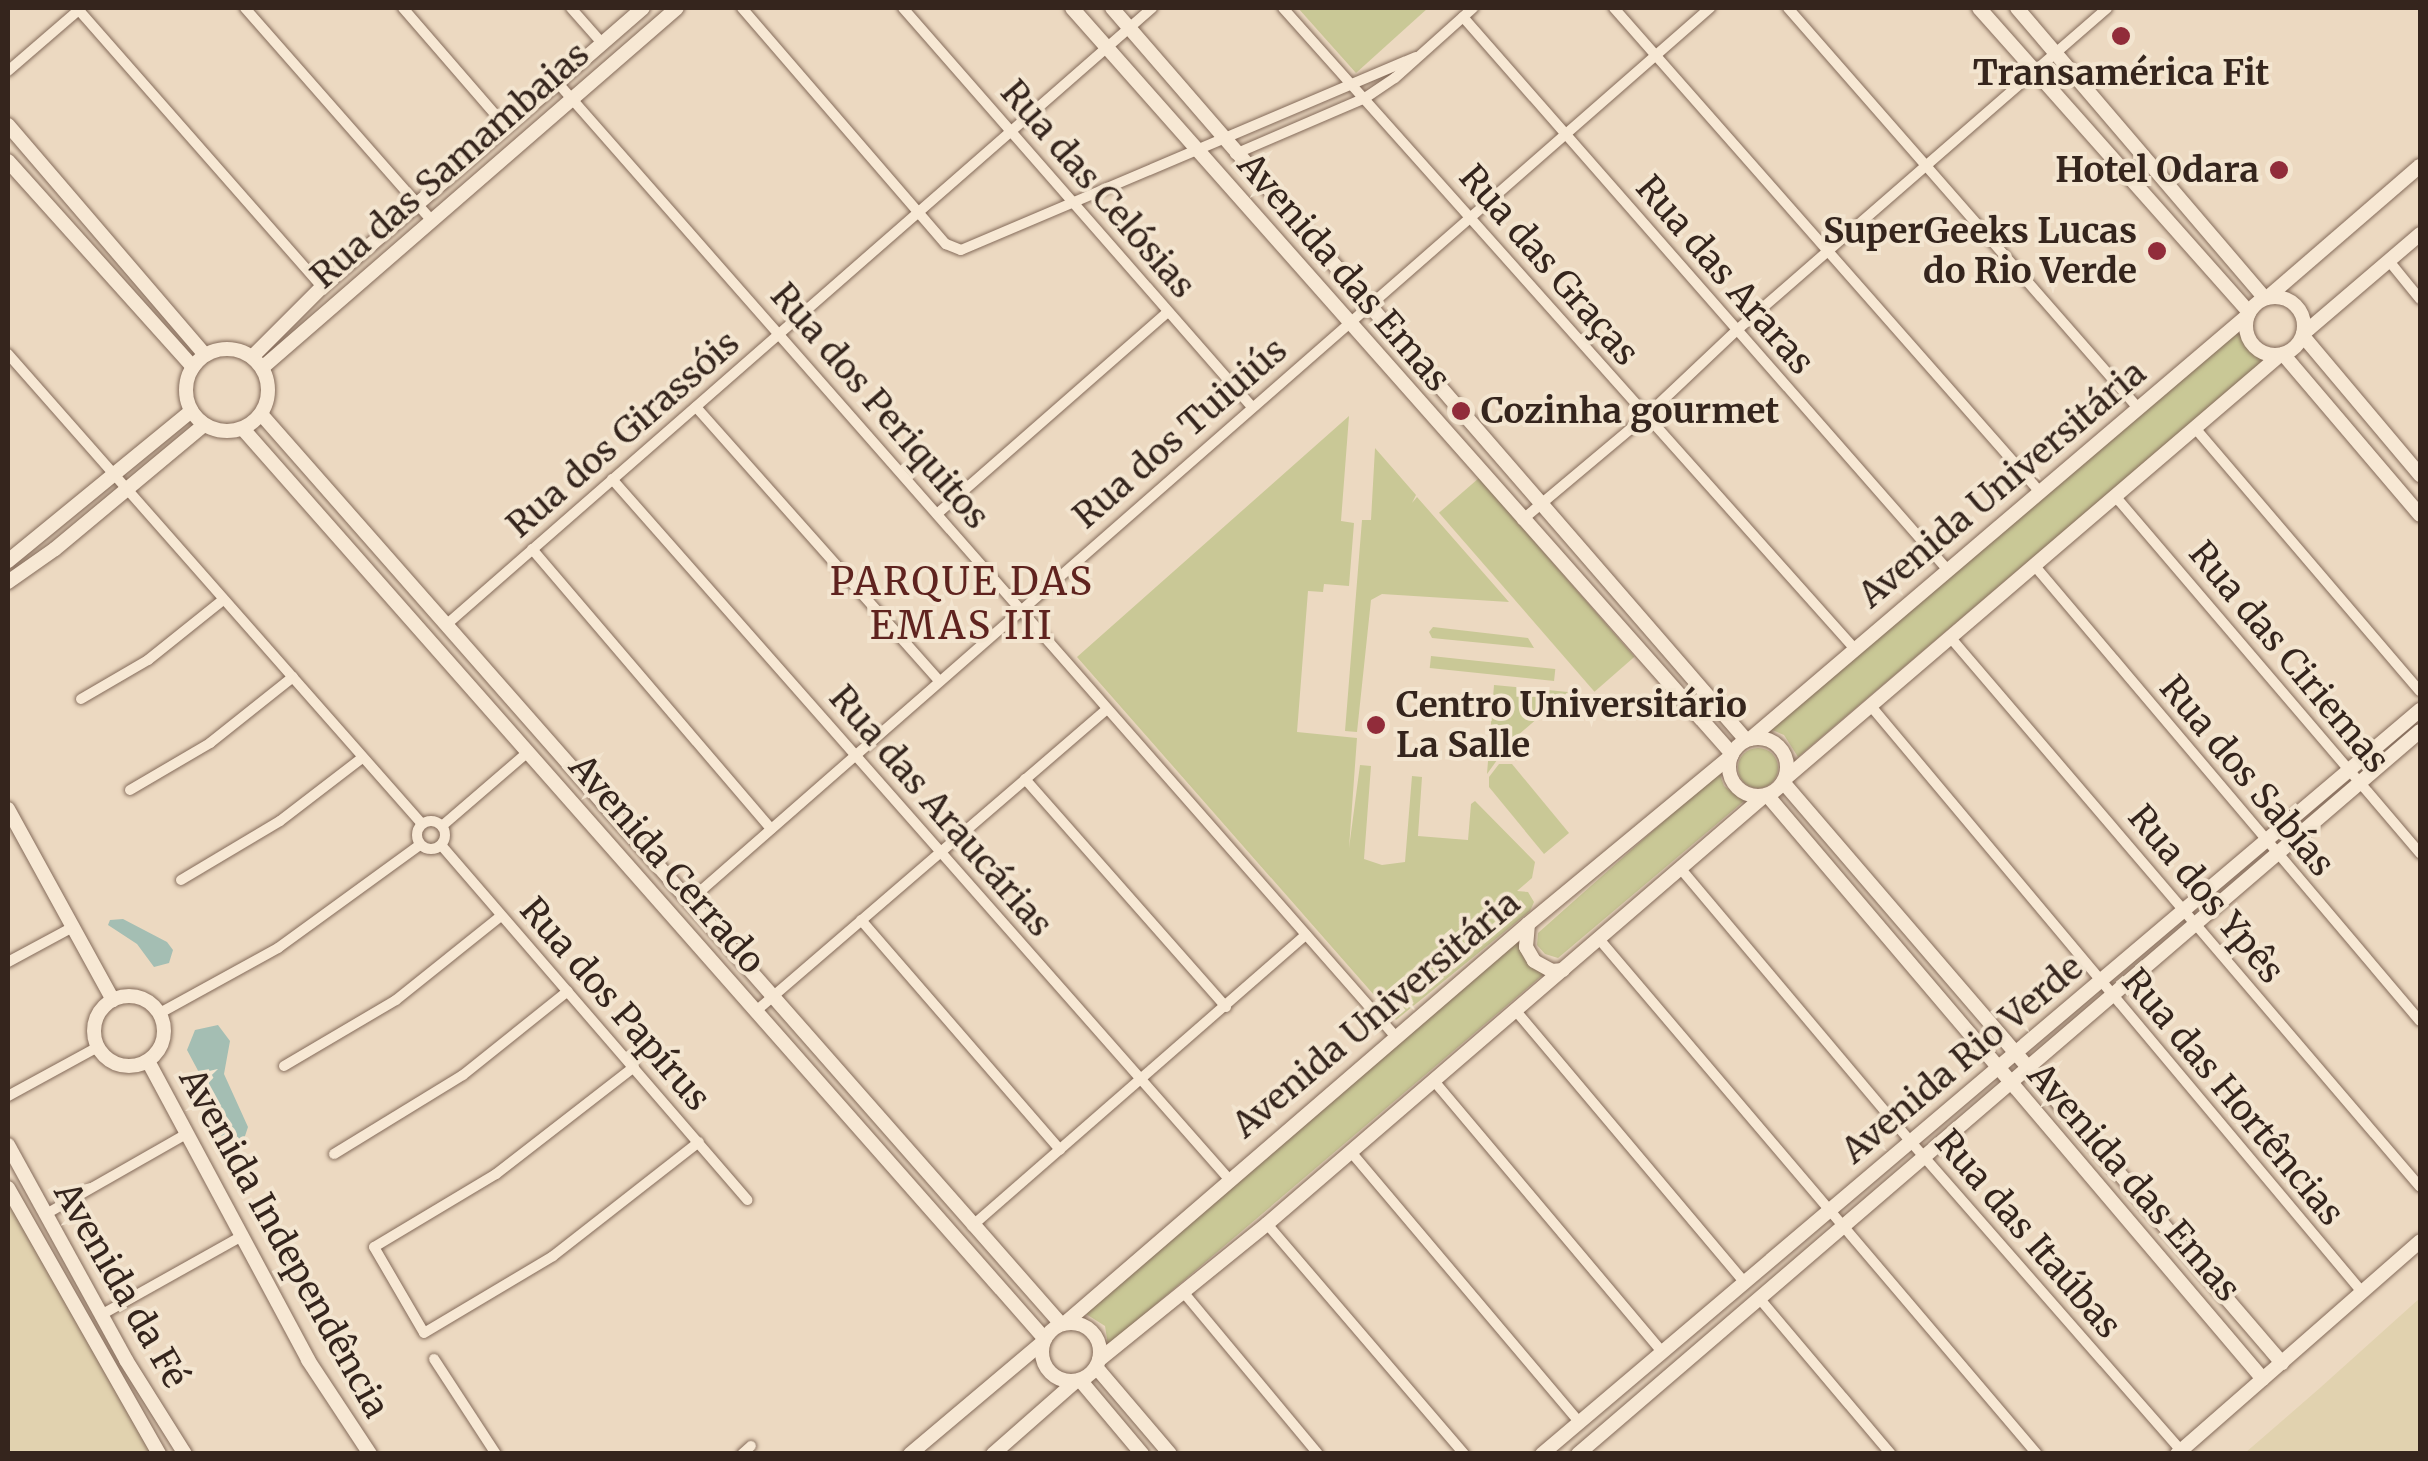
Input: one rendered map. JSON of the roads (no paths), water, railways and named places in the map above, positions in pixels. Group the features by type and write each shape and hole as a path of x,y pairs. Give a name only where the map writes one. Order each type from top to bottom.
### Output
{"street":[{"path":"8,71 79,8 322,288"},
{"path":"245,8 432,221"},
{"path":"403,8 506,127"},
{"path":"570,8 602,43"},
{"name":"Rua das Samambaias","path":"257,363 322,288 643,8"},
{"name":"Rua das Samambaias","path":"257,363 432,221 677,8"},
{"path":"742,8 956,250 967,249 1224,142 1416,57"},
{"name":"Rua das Celósias","path":"903,8 1252,406"},
{"name":"Avenida das Emas","path":"1072,8 1731,755"},
{"name":"Avenida das Emas","path":"1112,8 1224,142 1748,739"},
{"name":"Rua dos Girassóis","path":"446,625 1152,8"},
{"name":"Rua das Graças","path":"1284,8 1854,648"},
{"path":"1235,154 1365,98 1473,8"},
{"path":"1614,8 2039,492"},
{"name":"Rua dos Tuiuiús","path":"688,902 1710,8"},
{"path":"1788,8 2138,408"},
{"path":"1979,8 2249,314 2251,342 2260,352 2282,355 2420,515"},
{"path":"2017,8 2267,298 2285,298 2297,307 2303,335 2420,474"},
{"path":"1522,520 1646,416 1737,330 2107,8"},
{"name":"Rua das Araras","path":"1462,17 1947,570"},
{"name":"Rua dos Periquitos","path":"557,82 1397,1038"},
{"path":"8,125 205,355"},
{"path":"8,161 193,367"},
{"path":"2249,314 2420,166"},
{"path":"994,1454 2420,234"},
{"path":"2388,261 2420,299"},
{"path":"937,514 1168,312"},
{"name":"Avenida Universitária","path":"1748,739 2249,314"},
{"path":"229,348 257,363 268,386 261,414 244,429 223,432 204,425 191,412 186,389 193,367 205,355 229,348"},
{"path":"8,354 422,824"},
{"path":"696,407 939,681"},
{"path":"8,561 191,412"},
{"name":"Avenida Cerrado","path":"261,414 972,1226 1063,1324"},
{"path":"8,582 204,425"},
{"path":"2195,428 2420,691"},
{"name":"Avenida Cerrado","path":"244,429 1044,1340"},
{"name":"Rua das Araucárias","path":"612,479 1229,1179"},
{"name":"Rua das Ciriemas","path":"2115,496 2420,853"},
{"path":"532,550 771,829"},
{"name":"Rua dos Sabías","path":"2034,565 2420,1021"},
{"path":"81,700 148,660 223,600"},
{"name":"Rua dos Ypês","path":"1950,637 2420,1187"},
{"path":"130,790 210,743 292,677"},
{"name":"Rua das Hortências","path":"1870,705 2362,1292"},
{"path":"756,1011 1106,709"},
{"name":"Avenida Rio Verde","path":"1542,1454 2420,710"},
{"name":"Avenida Rio Verde","path":"1578,1454 1596,1448 1759,1298 2420,731"},
{"path":"1765,796 1735,786 1728,768 1731,755 1748,739 1766,738 1782,749 1788,768 1784,780"},
{"path":"442,826 528,752"},
{"name":"Avenida Universitária","path":"1063,1324 1731,755"},
{"path":"182,880 280,820 362,758"},
{"path":"1024,779 1226,1008"},
{"name":"Avenida das Emas","path":"1784,780 2282,1363"},
{"name":"Avenida das Emas","path":"1765,796 2263,1379"},
{"path":"10,820 112,1000"},
{"path":"432,821 442,826 446,836 441,846 430,850 420,845 417,834 422,824 432,821"},
{"path":"160,1013 278,948 420,845"},
{"name":"Rua dos Papírus","path":"441,846 746,1200"},
{"name":"Rua das Itaúbas","path":"1681,869 1910,1142 2179,1452"},
{"path":"284,1066 396,1000 501,916"},
{"path":"860,920 1060,1150"},
{"path":"1528,924 1526,947 1534,961 1552,971 1564,970"},
{"path":"8,962 73,927"},
{"path":"972,1226 1306,936"},
{"path":"1599,939 2037,1454"},
{"path":"334,1154 462,1075 568,991"},
{"path":"138,998 160,1013 164,1040 148,1061 120,1064 98,1047 96,1020 112,1000 138,998"},
{"path":"1516,1011 1744,1282"},
{"path":"8,1096 98,1047"},
{"name":"Avenida Independência","path":"148,1061 308,1360 369,1453"},
{"path":"634,1067 496,1174 374,1247 424,1333 553,1256 698,1142"},
{"path":"1434,1081 1662,1352"},
{"path":"46,1214 186,1134"},
{"name":"Avenida da Fé","path":"8,1146 185,1454"},
{"path":"1351,1152 1580,1422"},
{"name":"Avenida da Fé","path":"8,1188 159,1454"},
{"path":"1267,1224 1464,1454"},
{"path":"102,1314 242,1236"},
{"path":"2179,1452 2420,1241"},
{"path":"1184,1293 1318,1454"},
{"path":"1759,1298 1891,1454"},
{"path":"910,1454 1063,1324 1079,1324 1094,1334 1097,1364 1170,1454"},
{"path":"1044,1340 1041,1354 1048,1371 1065,1382 1078,1381"},
{"path":"434,1359 496,1454"},
{"path":"1078,1381 1142,1454"}],"place":[{"name":"Transamérica Fit","path":"2121,36"},
{"name":"Hotel Odara","path":"2279,170"},
{"name":"SuperGeeks Lucas do Rio Verde","path":"2157,251"},
{"name":"Cozinha gourmet","path":"1461,411"},
{"name":"Centro Universitário La Salle","path":"1376,725"}],"district":[{"name":"PARQUE DAS EMAS III","path":"962,604"}]}
